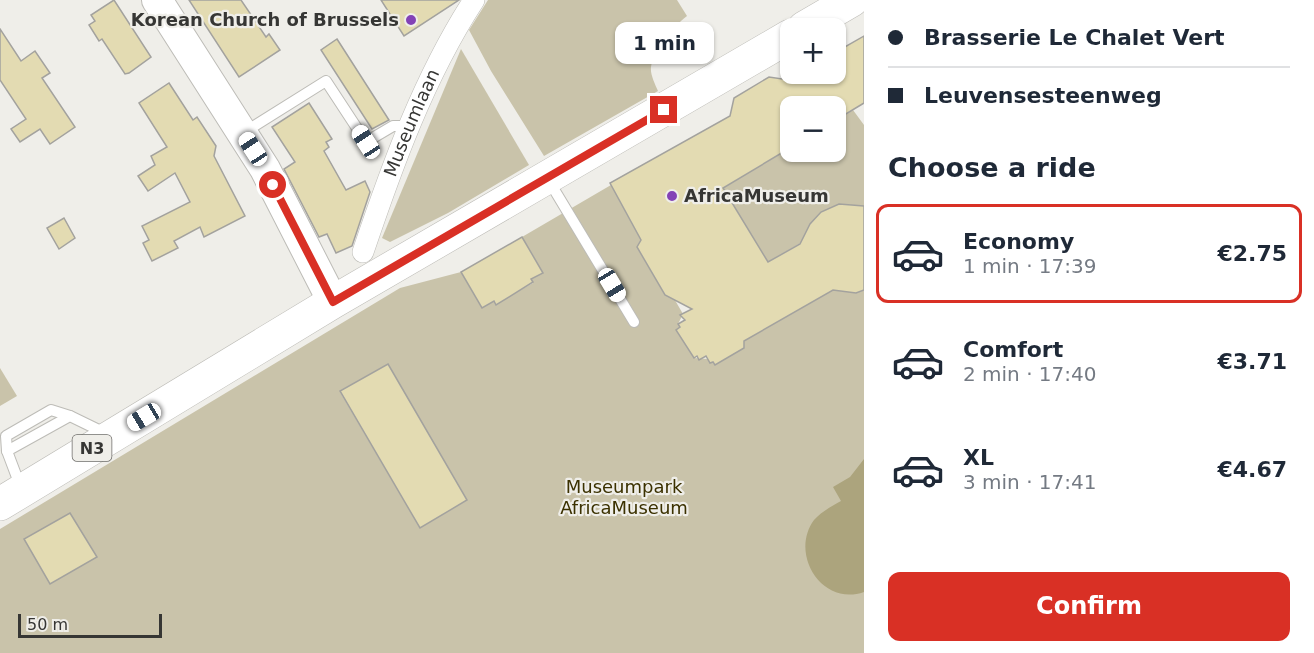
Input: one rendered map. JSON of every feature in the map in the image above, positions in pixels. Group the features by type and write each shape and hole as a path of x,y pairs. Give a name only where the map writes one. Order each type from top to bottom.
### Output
{"main road":[{"path":"821,18 852,0"},
{"name":"N3","path":"11,497 333,302 780,42"}],"street":[{"path":"157,0 265,169 333,302"},
{"name":"Museumlaan","path":"363,252 426,85 455,28 474,0"}],"lane":[{"path":"242,133 326,81 366,142 393,126 409,126"},
{"path":"547,178 634,322"},
{"path":"11,497 7,451 70,416 112,436"}],"green space":[{"path":"488,0 677,0 687,16 664,39 653,60 651,73 658,91 544,156 491,71 469,30"},
{"path":"461,49 529,165 448,213 390,242 382,238"},
{"path":"853,110 864,125 864,206 839,204 822,212 810,224 804,241 768,262 723,188 780,154 780,162 846,162 846,114"},
{"name":"Museumpark AfricaMuseum","path":"611,185 642,242 639,243 638,249 665,295 672,295 683,314 678,324 680,327 676,330 694,358 708,359 715,365 744,341 833,290 856,293 864,290 864,653 0,653 0,529 400,288 461,272 482,308 494,301 496,304 533,283 531,279 543,273 522,237","holes":["388,364 467,500 420,528 340,392"]},
{"path":"0,368 17,396 0,406"}],"shaded area":[{"path":"864,459 864,592 849,595 835,592 823,585 808,562 805,548 807,533 814,520 841,501 833,487 850,477"}],"building":[{"path":"114,0 151,57 125,74 102,39 99,41 89,25 95,21 91,15"},
{"path":"189,0 241,0 266,37 269,34 280,50 239,77"},
{"name":"Korean Church of Brussels","path":"381,0 459,0 404,36"},
{"path":"0,29 21,61 35,51 50,73 42,78 75,127 50,144 40,129 20,142 11,129 26,119 0,80"},
{"name":"AfricaMuseum","path":"864,36 864,103 846,114 846,96 780,96 780,154 723,188 768,262 800,244 810,224 821,212 839,204 864,206 864,290 856,293 833,290 744,341 744,348 715,365 713,362 710,363 706,356 699,360 697,356 694,358 676,330 680,327 678,324 685,320 680,315 692,309 665,295 637,247 641,240 610,183 730,116 734,98 769,77 780,79 780,84 846,84 846,46"},
{"path":"337,39 389,120 372,129 321,50"},
{"path":"169,83 193,120 197,117 216,146 214,156 245,216 204,237 200,227 174,241 178,248 152,261 143,243 149,240 142,226 190,202 175,173 148,191 138,176 155,165 151,156 167,147 139,103"},
{"path":"309,103 332,139 326,142 329,147 324,151 346,190 365,181 370,192 352,246 336,253 327,234 319,237 284,169 295,162 272,127"},
{"path":"64,218 75,238 59,249 47,228"},
{"path":"522,237 543,273 531,279 533,282 496,305 494,301 482,308 461,272"},
{"path":"388,364 467,500 420,528 340,391"},
{"path":"70,513 97,557 50,584 24,539"}],"place":[{"name":"Korean Church of Brussels","path":"411,20"},
{"name":"AfricaMuseum","path":"672,196"}],"route":[{"path":"273,185 333,302 664,110"}]}
